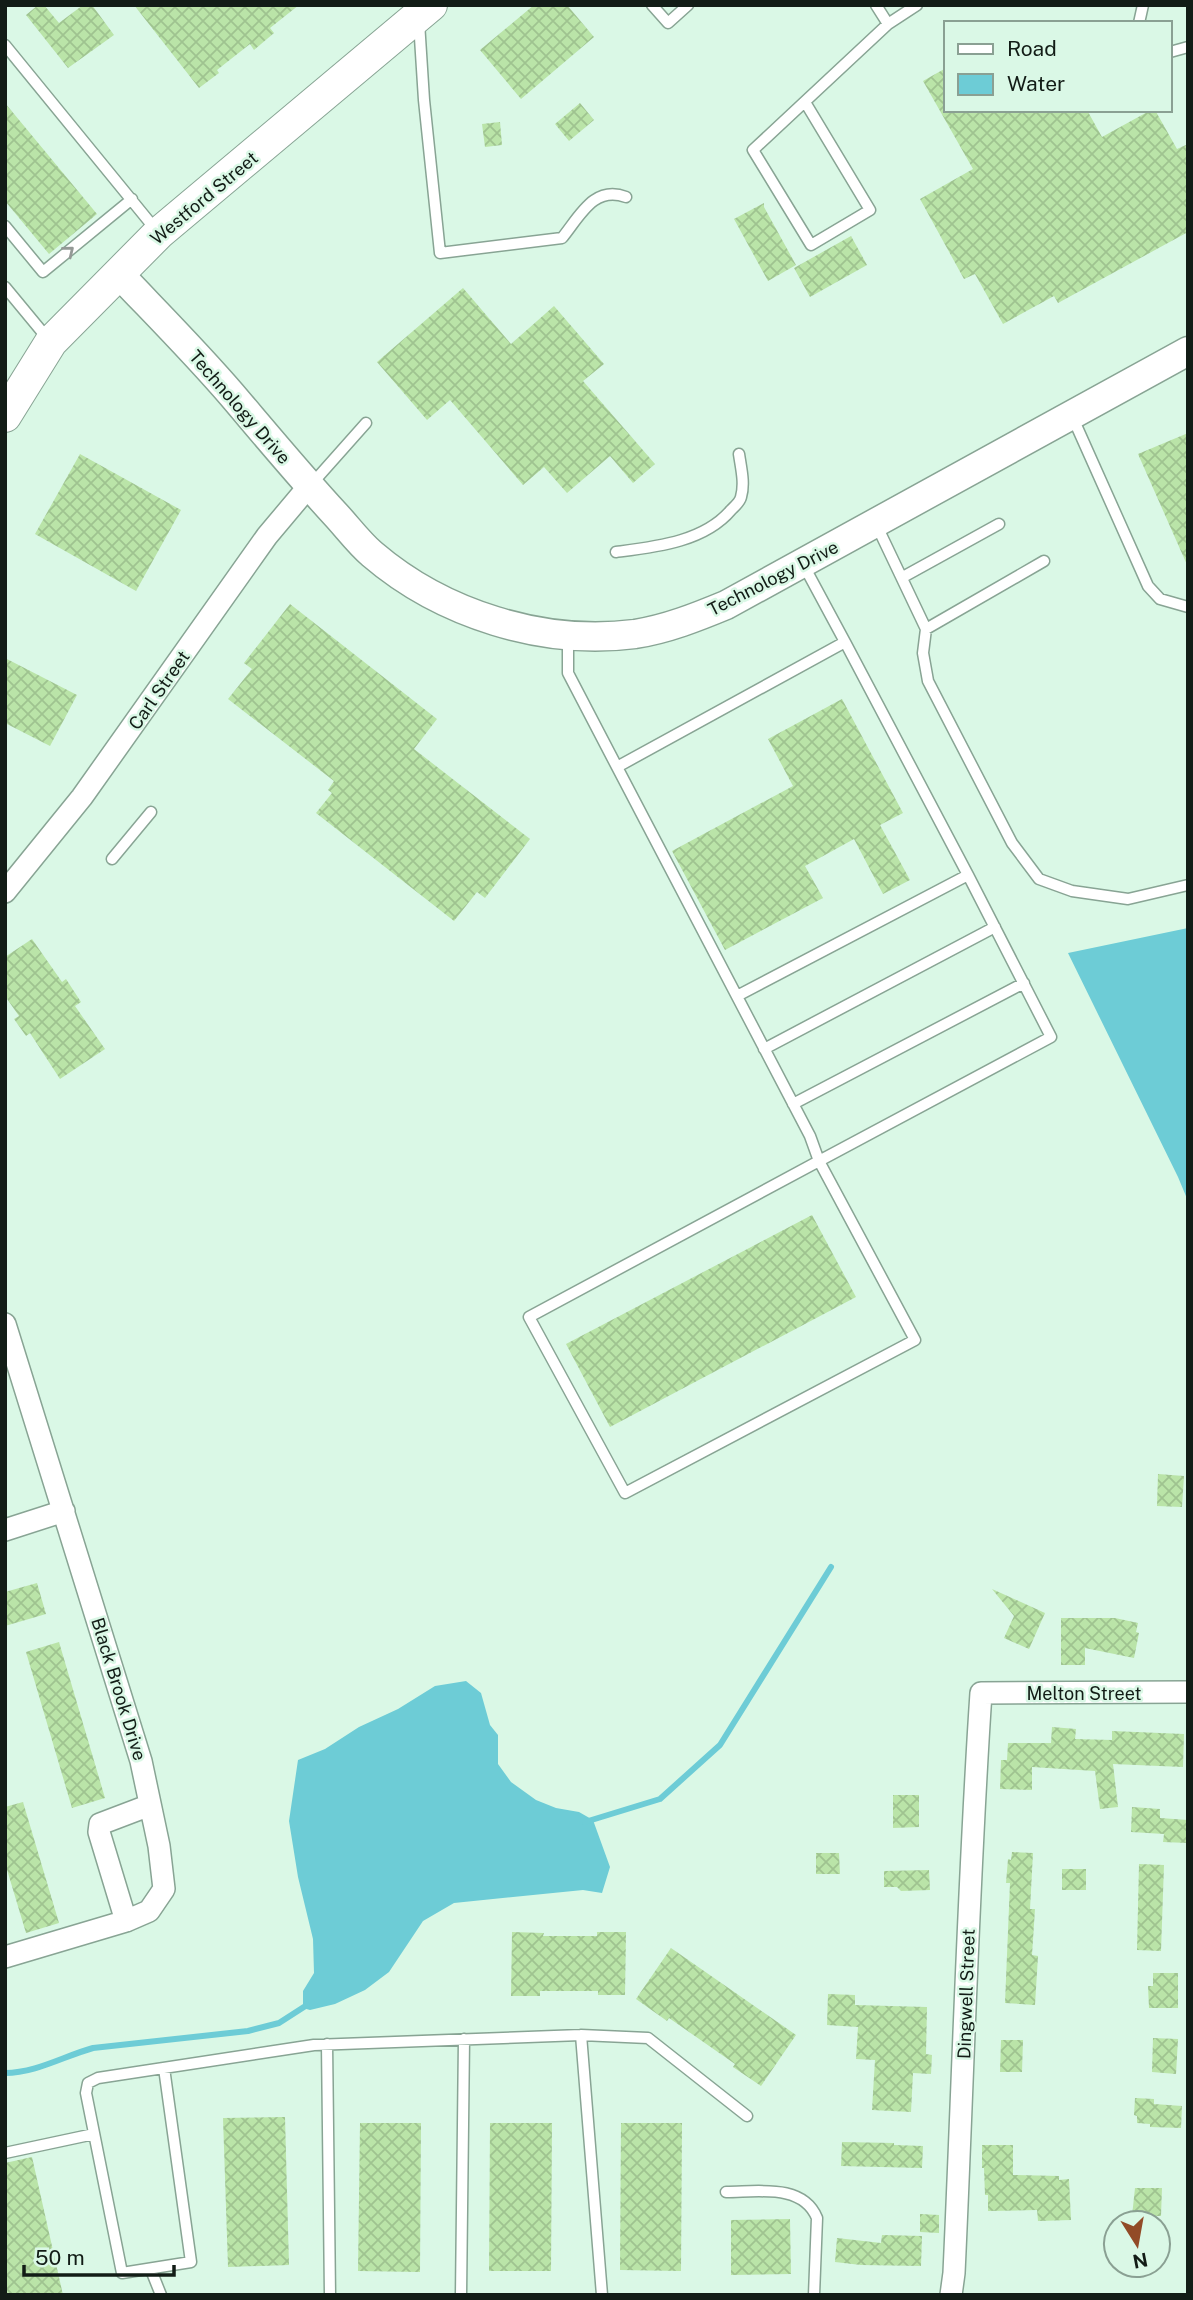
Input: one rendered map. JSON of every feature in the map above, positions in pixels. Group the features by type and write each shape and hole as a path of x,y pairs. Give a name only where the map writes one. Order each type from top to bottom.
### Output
{"main road":[{"name":"Westford Street","path":"5,416 51,342 159,233 425,10"}],"street":[{"name":"Technology Drive","path":"119,274 229,392 371,554 415,586 458,607 506,624 568,635 636,634 681,623 726,605 1188,351"},
{"name":"Carl Street","path":"5,892 82,797 267,536 309,486"},
{"name":"Black Brook Drive","path":"5,1324 141,1761 159,1846 164,1889 149,1911 126,1921 5,1957"},
{"path":"5,1530 64,1511"},
{"name":"Melton Street","path":"981,1693 1188,1692"},
{"name":"Dingwell Street","path":"951,2295 965,2041 970,1862 981,1693"},
{"path":"126,1921 99,1832 100,1824 150,1805"}],"lane":[{"path":"652,5 668,23 688,5"},
{"path":"876,5 888,24"},
{"path":"805,102 870,211 811,245 753,150 888,24 918,5"},
{"path":"425,10 424,100 440,253 562,238 594,200 603,194 615,193 626,197"},
{"path":"5,45 159,233"},
{"path":"5,226 43,272 132,200"},
{"path":"5,287 51,342"},
{"path":"1072,416 1148,586 1160,599 1188,607"},
{"path":"309,486 366,423"},
{"path":"616,552 652,548 694,536 725,517 741,499 743,477 739,454"},
{"path":"876,524 926,629 923,653 929,681 1012,843 1039,878 1073,891 1128,899 1188,885"},
{"path":"903,577 999,524"},
{"path":"926,629 1044,561"},
{"path":"568,635 568,673 810,1136 819,1161 915,1340 625,1493 529,1317 819,1161 1051,1037 803,564"},
{"path":"617,767 845,642"},
{"path":"112,859 151,812"},
{"path":"737,996 968,875"},
{"path":"764,1049 995,927"},
{"path":"793,1104 1024,984"},
{"path":"581,2035 602,2295"},
{"path":"164,2068 191,2262 121,2273 86,2092 88,2083 98,2078 164,2068 327,2044 581,2035 648,2038 747,2116"},
{"path":"460,2295 464,2039"},
{"path":"327,2044 330,2295"},
{"path":"5,2153 94,2134"},
{"path":"726,2192 784,2192 806,2200 813,2207 817,2218 814,2295"},
{"path":"151,2270 161,2295"}],"water":[{"path":"1188,928 1188,1201 1068,953"},
{"path":"466,1681 481,1693 490,1725 498,1735 498,1764 511,1782 536,1800 556,1808 579,1812 593,1820 610,1867 602,1893 583,1890 454,1903 423,1921 389,1972 365,1990 335,2004 310,2010 303,2008 303,1991 314,1973 313,1939 298,1877 289,1821 298,1760 325,1749 359,1727 398,1709 435,1686"}],"building":[{"path":"38,5 44,5 59,23 83,5 92,5 114,35 68,68 26,15"},
{"path":"134,5 299,5 270,28 274,33 254,50 250,44 199,88"},
{"path":"534,5 567,5 594,37 521,99 480,50"},
{"path":"944,69 944,112 1088,112 1102,137 1147,112 1156,112 1177,149 1188,144 1188,232 1058,303 1054,296 1003,324 975,274 964,279 920,199 973,169 923,81"},
{"path":"5,103 97,214 49,254 5,201"},
{"path":"580,103 594,120 569,141 555,124"},
{"path":"500,122 502,145 485,147 482,124"},
{"path":"764,203 796,265 768,281 734,219"},
{"path":"851,236 867,265 810,297 794,268"},
{"path":"463,288 511,344 554,306 604,364 583,381 655,464 633,483 610,456 567,493 544,467 523,485 450,400 427,420 377,362"},
{"path":"1188,433 1188,567 1138,454"},
{"path":"80,454 181,510 136,591 35,534"},
{"path":"290,604 437,719 414,749 530,839 485,898 477,892 454,921 316,813 332,793 328,790 334,781 228,699 252,669 244,663"},
{"path":"5,658 77,695 50,746 5,723"},
{"path":"842,699 903,813 880,825 910,880 883,894 854,839 805,866 823,898 725,950 672,851 793,786 768,739"},
{"path":"32,939 62,982 66,979 81,1002 75,1006 105,1049 60,1079 30,1033 26,1036 14,1019 19,1016 5,996 5,957"},
{"path":"812,1215 856,1297 610,1427 566,1344"},
{"path":"1158,1474 1184,1476 1182,1507 1157,1506"},
{"path":"37,1583 46,1614 5,1626 5,1592"},
{"path":"992,1589 1045,1613 1029,1649 1004,1638 1014,1616"},
{"path":"1061,1618 1115,1618 1138,1623 1136,1632 1139,1633 1134,1658 1085,1648 1085,1665 1061,1665"},
{"path":"59,1642 105,1798 72,1808 26,1652"},
{"path":"1052,1727 1076,1729 1075,1739 1112,1740 1112,1731 1184,1734 1183,1767 1113,1764 1118,1807 1100,1809 1095,1771 1032,1767 1032,1790 1000,1789 1001,1760 1007,1760 1008,1743 1051,1743"},
{"path":"893,1795 919,1795 919,1827 893,1828"},
{"path":"23,1802 59,1923 26,1933 5,1863 5,1807"},
{"path":"1132,1807 1160,1809 1160,1818 1188,1820 1188,1843 1163,1842 1164,1834 1131,1832"},
{"path":"1012,1852 1033,1853 1030,1909 1035,1909 1032,1955 1038,1956 1035,2005 1005,2003 1010,1883 1006,1883 1008,1859 1011,1860"},
{"path":"816,1853 839,1853 840,1874 816,1874"},
{"path":"1139,1864 1164,1865 1161,1951 1137,1950"},
{"path":"1062,1869 1086,1869 1086,1890 1062,1890"},
{"path":"929,1870 930,1890 901,1891 897,1887 884,1887 884,1871"},
{"path":"512,1932 544,1933 543,1936 597,1936 597,1932 626,1932 625,1995 598,1995 598,1991 540,1991 540,1996 511,1996"},
{"path":"671,1948 796,2035 761,2086 733,2067 735,2064 669,2018 667,2021 636,1999"},
{"path":"1153,1973 1178,1973 1178,2008 1149,2008 1148,1986 1153,1986"},
{"path":"828,1994 855,1995 855,2005 927,2007 926,2054 932,2055 931,2074 913,2073 911,2112 872,2110 875,2060 856,2059 858,2027 827,2025"},
{"path":"1153,2038 1178,2039 1176,2074 1152,2072"},
{"path":"1001,2040 1023,2040 1022,2072 1000,2072"},
{"path":"1135,2098 1154,2099 1154,2104 1182,2106 1181,2128 1150,2127 1150,2124 1137,2123 1137,2116 1134,2115"},
{"path":"285,2117 289,2265 228,2267 223,2118"},
{"path":"360,2123 421,2123 420,2272 358,2271"},
{"path":"490,2123 552,2123 551,2271 489,2271"},
{"path":"621,2123 682,2123 681,2271 620,2270"},
{"path":"842,2142 923,2146 922,2168 841,2166"},
{"path":"982,2145 1013,2145 1013,2175 1059,2176 1059,2180 1069,2179 1071,2220 1038,2221 1037,2210 988,2211"},
{"path":"32,2157 63,2295 5,2295 5,2163"},
{"path":"1135,2188 1162,2188 1161,2209 1133,2209"},
{"path":"920,2214 939,2215 939,2233 920,2232"},
{"path":"790,2219 791,2274 731,2275 731,2220"},
{"path":"882,2235 922,2236 921,2266 835,2262 837,2238 881,2243"}],"waterway":[{"path":"585,1822 660,1799 720,1745 831,1567"},
{"path":"5,2073 39,2067 93,2048 248,2031 279,2023 307,2005"}]}
